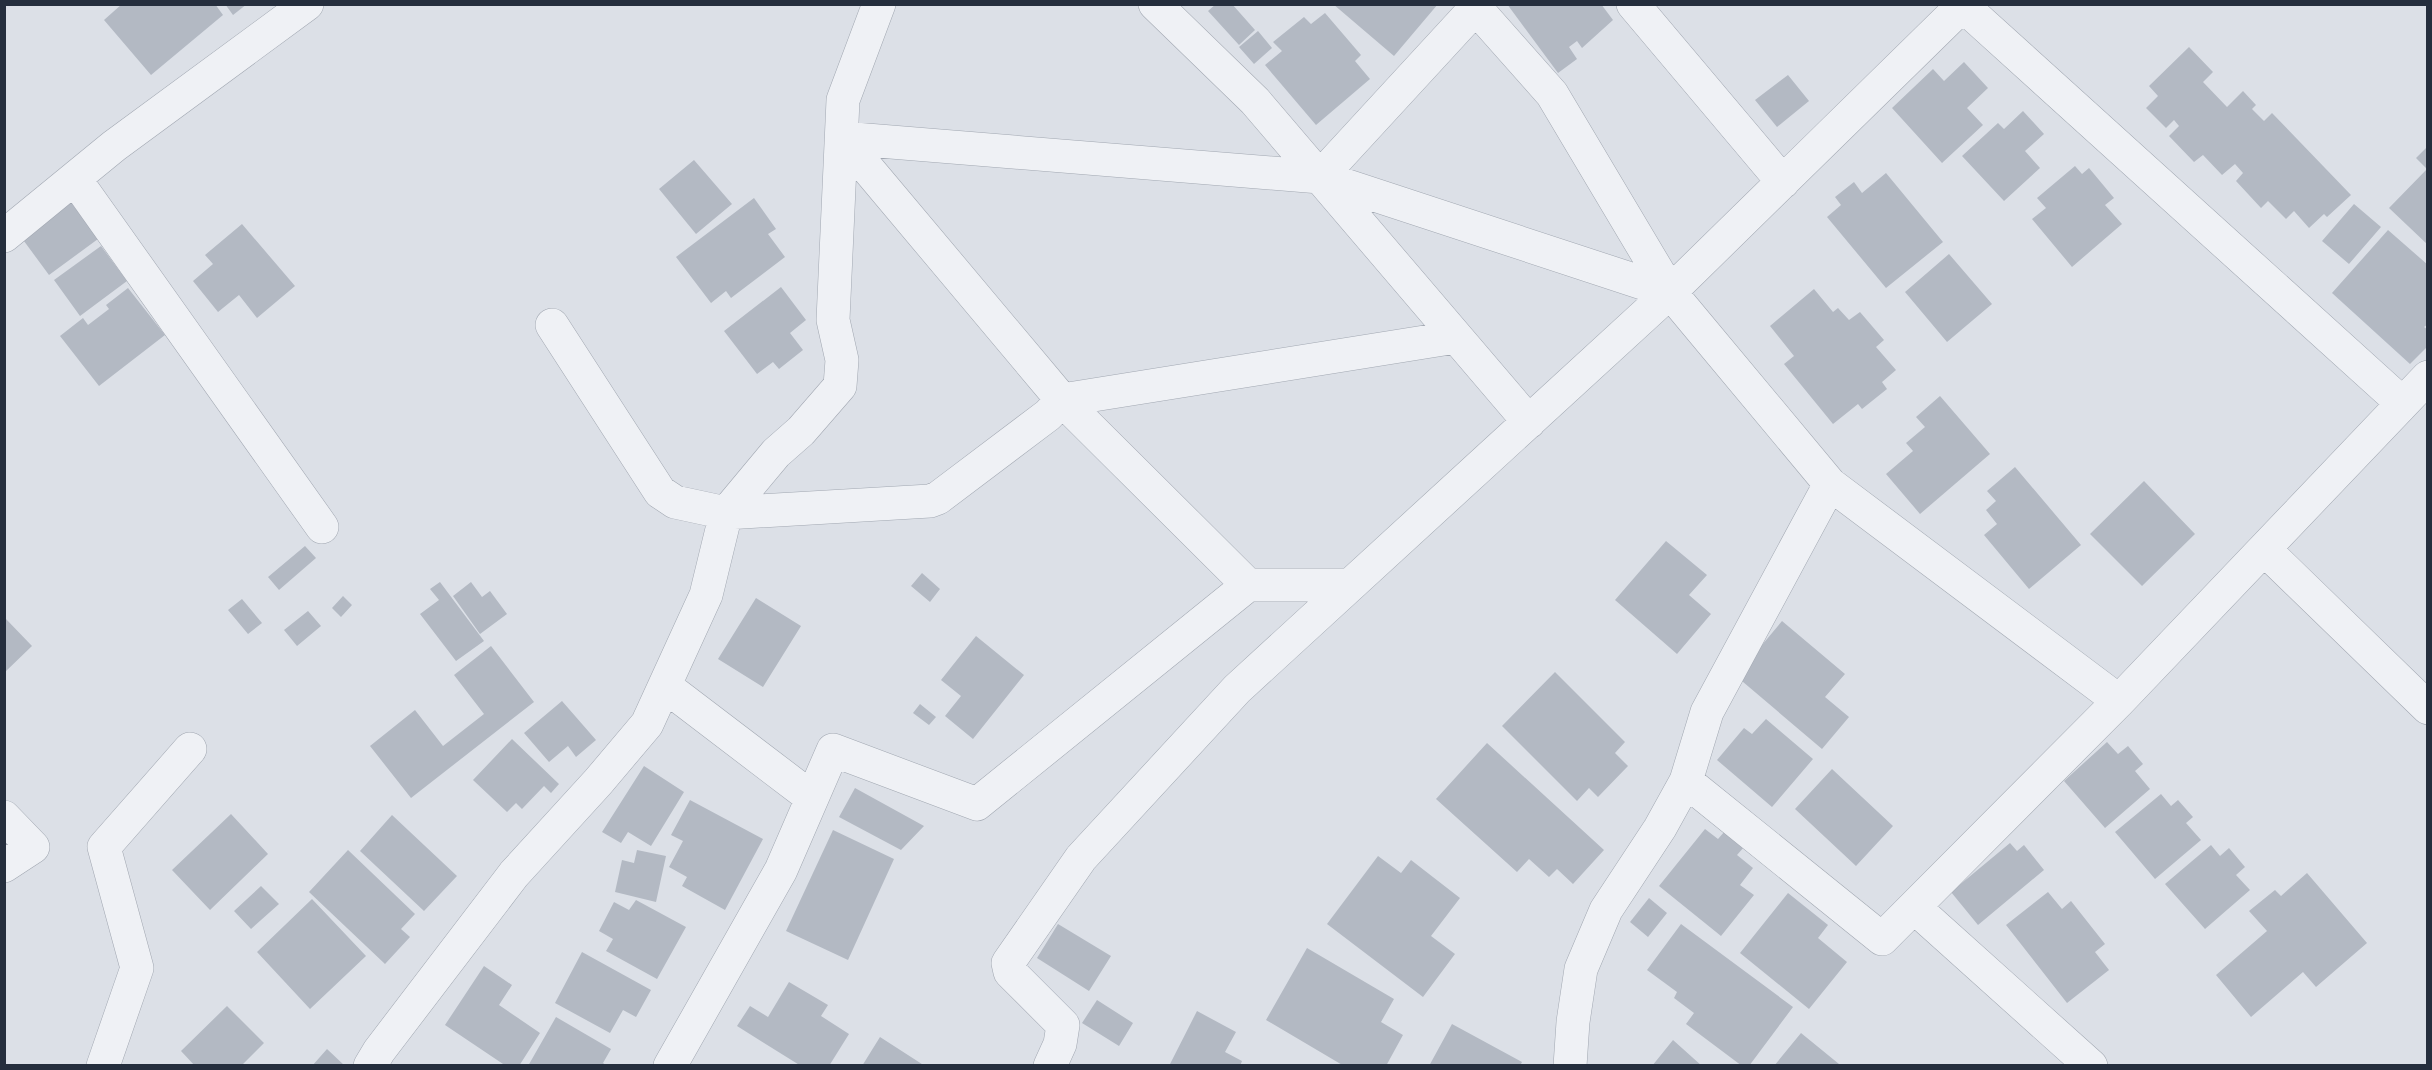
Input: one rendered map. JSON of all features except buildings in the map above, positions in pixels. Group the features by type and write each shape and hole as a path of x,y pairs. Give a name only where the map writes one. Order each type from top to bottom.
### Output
{"street":[{"path":"4,236 114,146 307,4"},
{"path":"370,1065 514,874 647,724 706,595 726,513 776,453 801,431 840,386 842,360 833,320 843,100 879,4"},
{"path":"1633,4 1783,182"},
{"path":"1050,1065 1060,1044 1063,1025 1010,972 1007,966 1009,959 1081,858 1237,689 1670,292 1963,5 2402,404"},
{"path":"1172,10 1255,101 1529,422"},
{"path":"1320,177 1471,13 1478,13 1552,94 1670,292 1830,484 2119,701"},
{"path":"842,138 1320,177 1670,292"},
{"path":"842,138 1062,400 1248,585"},
{"path":"75,178 322,527"},
{"path":"552,325 660,492 675,502 726,513 930,501 938,498 1048,415 1062,400 1456,337"},
{"path":"1686,781 1882,939 2119,701 2427,377"},
{"path":"1570,1065 1573,1022 1581,969 1606,910 1660,828 1686,781 1707,712 1830,484"},
{"path":"2264,549 2427,708"},
{"path":"670,1065 781,870 833,750 977,804 1248,585 1350,585"},
{"path":"664,686 812,798"},
{"path":"103,1065 137,968 104,847 190,749"},
{"path":"4,817 33,847 4,866"},
{"path":"1914,907 2091,1065"}]}
